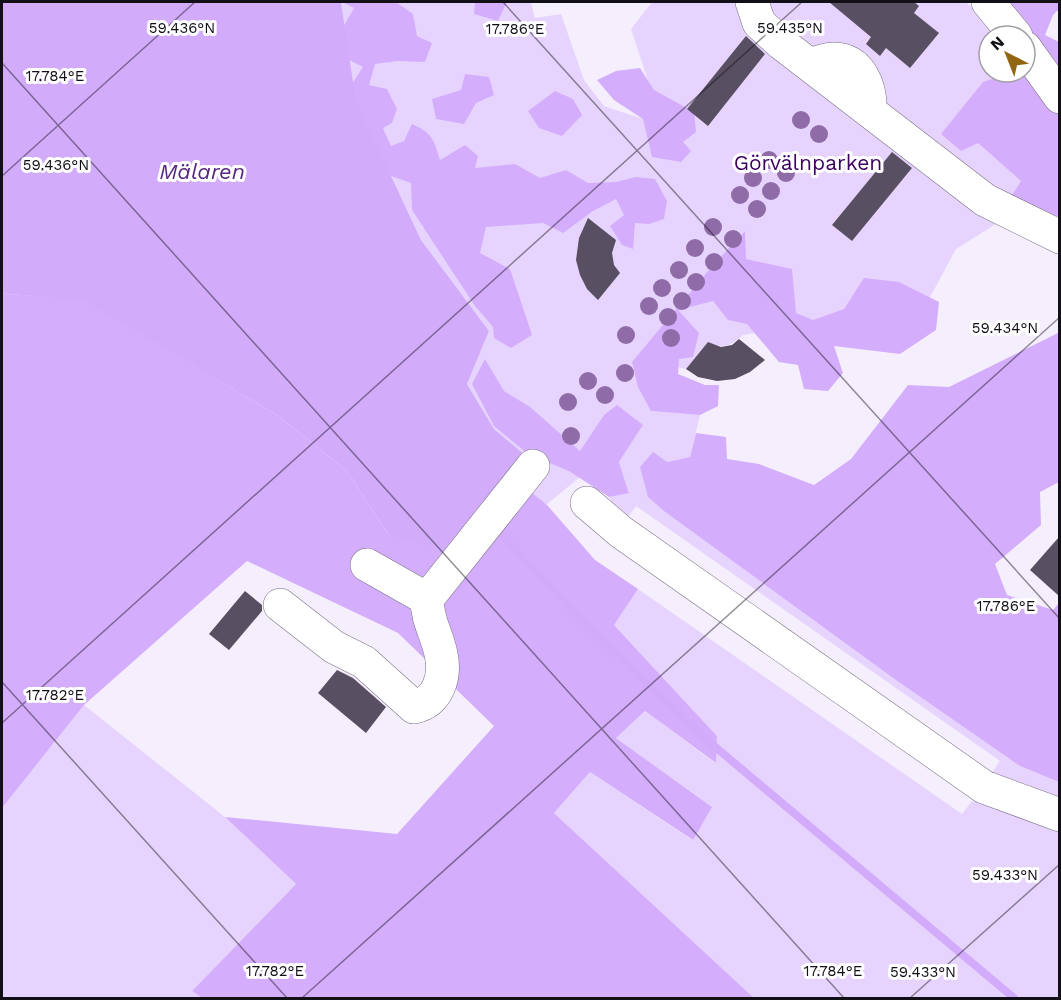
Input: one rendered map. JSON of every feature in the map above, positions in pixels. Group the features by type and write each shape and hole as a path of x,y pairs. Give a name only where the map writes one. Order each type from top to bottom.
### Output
{"street":[{"path":"752,2 759,23 985,200 1059,237"},
{"path":"988,2 1006,24"},
{"path":"1037,65 1059,97"},
{"path":"279,605 334,647 364,662 414,707 425,705 436,693 442,680 442,655 427,614 427,599 533,466"},
{"path":"587,503 621,532 984,787 1059,814"},
{"path":"367,565 427,599"}],"green space":[{"name":"Görvälnparken","path":"341,2 531,2 535,18 561,14 584,80 604,106 643,119 657,108 631,29 652,2 966,2 990,24 977,24 977,84 1029,84 1059,168 996,224 956,249 928,301 843,319 743,335 722,346 708,342 686,369 674,366 651,411 700,415 690,457 667,462 1020,766 1059,782 1059,806 989,777 1000,761 636,506 628,517 614,507 609,497 629,492 619,462 643,425 546,505 531,492 526,456 494,429 467,384 489,331 421,240 356,101"},
{"path":"638,589 962,814 972,801 1059,830 1059,998 754,998 554,813 590,772 692,840 711,806 616,738 645,711 715,763 717,736 614,625"},
{"path":"84,705 225,817 296,884 192,991 202,998 2,998 2,808"}],"shaded area":[{"path":"342,2 396,2 413,14 417,36 432,43 425,62 397,61 375,64 369,85 387,89 397,109 392,123 383,128 391,146 404,141 412,124 424,130 431,138 440,160 465,145 478,156 475,168 515,164 540,178 566,170 588,183 616,182 636,177 655,179 667,201 664,219 649,224 635,223 633,249 622,245 610,226 624,215 616,199 593,211 563,233 543,223 486,227 480,253 510,269 532,335 511,348 494,338 493,327 475,306 412,210 411,183 391,176 361,155 332,115 363,67 330,50 354,8"},
{"path":"475,2 507,2 498,21 474,14"},
{"path":"968,2 1059,2 1059,9 1053,15 1045,35 1059,42 1059,215 1046,221 1009,200 1021,181 978,143 961,151 941,134 981,84 1037,84 1037,24 986,24 974,4"},
{"path":"640,68 654,90 694,112 696,132 683,142 691,151 681,162 652,157 643,119 614,100 597,80 616,71"},
{"path":"465,74 489,77 494,95 476,103 464,124 436,119 432,99 461,90"},
{"path":"555,91 573,99 582,115 562,136 539,128 528,111"},
{"path":"745,231 746,259 792,269 796,313 813,320 844,309 864,278 899,282 939,302 936,330 900,354 834,346 843,373 828,391 804,389 798,365 779,362 747,324 728,320 713,301 678,310 699,333 693,357 679,359 678,374 705,385 719,385 718,406 700,415 651,411 638,387 632,362 714,264"},
{"path":"2,292 84,299 277,415 347,471 389,535 531,492 547,505 595,560 638,589 614,625 717,736 716,763 645,711 616,738 712,807 693,840 590,772 554,813 754,998 202,998 192,991 296,884 225,817 397,834 494,726 398,633 247,561 84,705 2,808"},
{"path":"1058,333 1060,336 1059,482 1040,492 1041,525 995,564 1007,595 1053,610 1059,603 1059,782 1020,766 896,680 664,511 648,497 640,467 653,452 667,462 690,457 696,433 726,437 727,459 759,464 814,485 851,459 908,385 949,387"},
{"path":"485,359 504,391 530,407 580,451 604,415 617,405 643,425 619,462 629,493 609,497 569,471 528,454 494,426 472,384"}],"water":[{"name":"Mälaren","path":"2,2 341,2 356,101 421,240 489,331 467,384 494,429 526,456 451,551 389,535 347,471 277,415 84,300 2,292"}],"building":[{"path":"829,2 914,2 919,6 914,13 939,33 910,68 886,48 880,56 866,44 871,37"},
{"path":"746,36 765,54 708,126 687,109"},
{"path":"892,152 912,168 852,241 832,225"},
{"path":"588,218 616,240 612,253 614,265 620,273 598,300 587,289 576,260 579,238"},
{"path":"739,339 765,360 750,372 735,379 717,381 698,377 686,369 708,342 721,347 732,345"},
{"path":"1059,537 1059,596 1030,570"},
{"path":"245,591 262,605 262,611 229,650 209,634"},
{"path":"337,670 353,678 386,707 366,733 318,693"}],"waterway":[{"path":"500,533 588,627 701,735 1014,998"}]}
